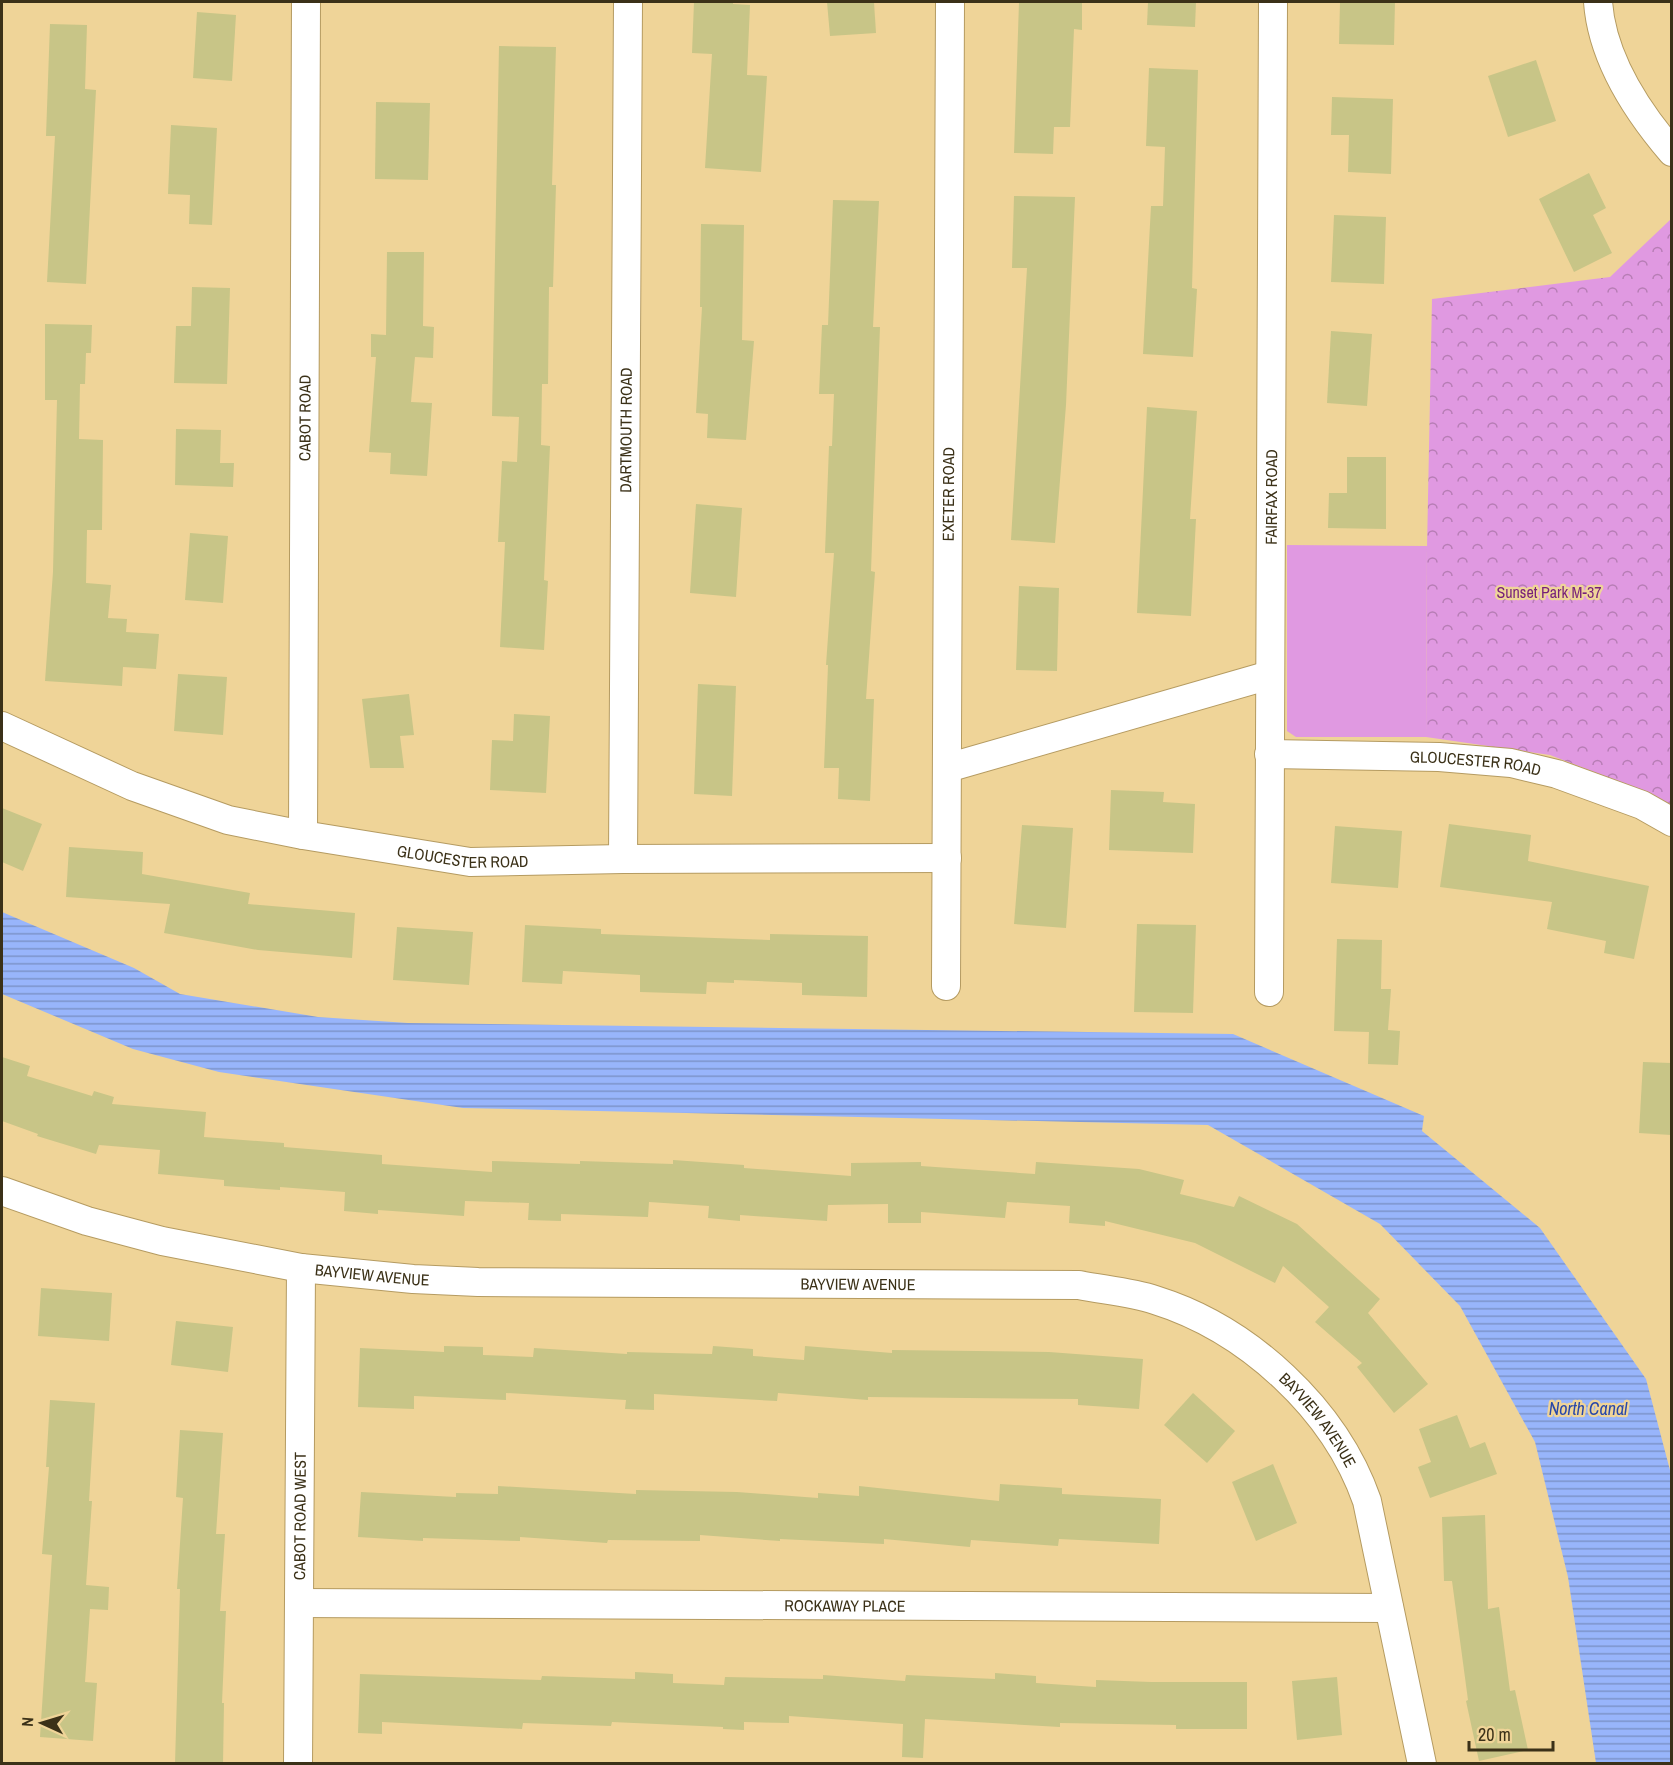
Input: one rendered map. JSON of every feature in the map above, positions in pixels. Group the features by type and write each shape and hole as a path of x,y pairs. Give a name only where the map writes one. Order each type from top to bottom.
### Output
{"street":[{"name":"CABOT ROAD","path":"303,835 306,2"},
{"name":"DARTMOUTH ROAD","path":"623,859 628,2"},
{"name":"EXETER ROAD","path":"946,986 950,2"},
{"name":"FAIRFAX ROAD","path":"1269,992 1273,2"},
{"path":"1598,2 1599,16 1608,47 1625,85 1642,114 1671,152"},
{"path":"947,768 1270,675"},
{"name":"GLOUCESTER ROAD","path":"2,726 143,789 228,820 303,835 470,862 947,858"},
{"name":"GLOUCESTER ROAD","path":"1269,754 1439,757 1511,763 1557,774 1642,805 1671,822"},
{"name":"BAYVIEW AVENUE","path":"2,1191 87,1221 162,1241 301,1268 413,1279 478,1282 1079,1285 1155,1300 1210,1323 1251,1350 1291,1383 1330,1428 1360,1480 1367,1501 1422,1764"},
{"name":"CABOT ROAD WEST","path":"298,1764 301,1268"},
{"name":"ROCKAWAY PLACE","path":"299,1603 1389,1608"}],"green space":[{"name":"Sunset Park M-37","path":"1671,219 1671,807 1646,792 1550,755 1426,737 1432,299 1610,277"},
{"path":"1287,545 1427,546 1426,737 1296,737 1287,731"}],"water":[{"name":"North Canal","path":"2,912 134,968 180,994 318,1017 408,1023 1233,1034 1424,1116 1422,1131 1540,1228 1646,1379 1671,1474 1671,1763 1596,1763 1568,1577 1535,1442 1460,1306 1380,1224 1208,1125 463,1108 219,1072 133,1049 2,994"}],"building":[{"path":"694,2 733,2 733,4 750,5 747,75 767,76 761,172 705,168 712,54 692,53"},
{"path":"827,2 874,2 876,33 830,36"},
{"path":"1019,2 1082,2 1082,30 1074,29 1070,127 1054,127 1053,154 1014,153"},
{"path":"1148,2 1196,2 1195,27 1147,25"},
{"path":"1340,2 1395,2 1394,45 1339,44"},
{"path":"197,12 236,15 232,81 193,78"},
{"path":"50,24 87,25 85,89 96,90 86,284 47,282 55,136 46,136"},
{"path":"499,46 556,47 552,185 556,185 553,287 549,287 548,384 542,384 541,445 550,446 544,580 548,581 544,650 500,647 505,542 498,542 502,461 517,462 519,417 492,416"},
{"path":"1536,60 1556,121 1508,137 1488,76"},
{"path":"1149,68 1198,70 1192,288 1197,289 1193,357 1143,354 1151,206 1163,206 1165,147 1146,146"},
{"path":"1332,97 1393,99 1391,174 1348,172 1349,135 1331,135"},
{"path":"376,102 430,103 428,180 375,179"},
{"path":"171,125 217,128 212,225 189,224 190,195 168,194"},
{"path":"1589,173 1606,208 1593,215 1612,253 1574,272 1539,199"},
{"path":"1014,196 1075,197 1066,405 1055,543 1011,540 1027,268 1012,268"},
{"path":"833,200 879,201 873,327 880,327 871,571 875,572 866,699 874,699 870,801 838,799 839,768 824,768 828,665 826,665 834,553 825,553 829,446 832,446 834,394 819,394 822,325 828,325"},
{"path":"1334,215 1386,217 1384,284 1331,282"},
{"path":"701,224 744,225 742,340 754,341 746,440 707,438 708,414 696,413 702,307 700,307"},
{"path":"387,252 424,252 423,326 434,327 433,358 415,357 411,402 432,403 427,476 390,474 391,453 369,452 376,357 371,357 371,334 386,335"},
{"path":"192,287 230,288 227,384 174,383 176,326 191,326"},
{"path":"45,324 92,325 91,353 86,353 85,384 80,384 79,439 103,440 102,530 87,530 86,583 111,585 108,618 127,619 126,632 159,634 156,669 123,667 122,686 45,681 53,572 57,400 45,400"},
{"path":"1331,331 1372,334 1367,406 1327,403"},
{"path":"1147,407 1197,411 1190,519 1196,519 1191,616 1137,613"},
{"path":"176,429 221,430 220,463 234,463 233,487 175,485"},
{"path":"1347,457 1386,457 1386,529 1328,528 1329,493 1347,493"},
{"path":"696,504 742,508 736,597 690,593"},
{"path":"190,533 228,536 223,603 185,600"},
{"path":"1019,586 1059,588 1057,671 1016,670"},
{"path":"178,674 227,677 223,735 174,731"},
{"path":"698,684 736,686 732,796 694,794"},
{"path":"409,694 414,735 400,736 404,768 370,768 362,699"},
{"path":"514,714 550,716 546,793 490,790 492,740 513,741"},
{"path":"1111,790 1164,792 1163,802 1195,804 1193,853 1109,850"},
{"path":"2,808 42,824 23,871 2,862"},
{"path":"1449,824 1531,835 1528,861 1649,886 1634,959 1604,953 1606,941 1547,929 1552,902 1440,887"},
{"path":"1022,825 1073,828 1066,928 1014,924"},
{"path":"1335,826 1402,831 1398,888 1331,883"},
{"path":"69,847 143,852 142,874 250,893 248,904 355,913 352,958 258,950 164,933 170,904 66,897"},
{"path":"1137,924 1196,925 1193,1013 1134,1012"},
{"path":"525,925 601,929 601,934 770,940 770,934 868,936 867,997 802,995 802,983 734,980 734,983 707,982 706,994 640,992 640,975 563,971 562,984 522,982"},
{"path":"397,927 473,932 469,985 393,980"},
{"path":"1337,939 1382,940 1381,989 1391,989 1388,1030 1400,1031 1398,1065 1368,1064 1369,1032 1334,1031"},
{"path":"2,1057 30,1066 27,1076 92,1096 94,1091 114,1097 112,1104 206,1112 204,1137 284,1143 284,1147 382,1155 382,1164 492,1172 492,1161 673,1164 673,1160 851,1176 851,1163 921,1162 921,1166 1035,1174 1036,1162 1139,1169 1184,1180 1180,1194 1234,1207 1239,1196 1297,1224 1380,1299 1368,1313 1428,1384 1394,1413 1357,1367 1362,1363 1315,1322 1329,1307 1283,1266 1275,1283 1195,1243 1105,1221 1105,1226 1069,1223 1070,1206 1007,1202 1005,1218 921,1212 921,1223 888,1223 888,1204 828,1205 827,1221 740,1215 740,1221 708,1218 709,1206 649,1202 648,1217 561,1214 561,1221 528,1220 529,1203 465,1201 464,1216 378,1210 378,1214 344,1211 345,1192 224,1186 224,1180 158,1174 160,1150 99,1145 96,1154 37,1136 38,1134 2,1121"},
{"path":"1643,1062 1671,1063 1671,1135 1639,1133"},
{"path":"41,1288 112,1293 109,1341 38,1336"},
{"path":"176,1321 233,1327 228,1372 171,1365"},
{"path":"444,1346 483,1347 483,1355 533,1357 534,1348 627,1354 627,1352 712,1354 713,1346 753,1349 753,1356 804,1360 805,1346 892,1353 892,1350 1049,1352 1143,1359 1139,1409 1078,1405 1078,1399 868,1397 868,1400 778,1393 777,1401 654,1394 654,1410 625,1409 626,1400 506,1393 506,1400 414,1396 414,1409 358,1407 360,1348 444,1352"},
{"path":"1193,1393 1235,1431 1207,1463 1164,1425"},
{"path":"50,1400 95,1403 89,1501 92,1501 86,1585 109,1587 108,1610 90,1609 85,1682 97,1683 93,1741 40,1737 52,1555 42,1554 49,1467 46,1467"},
{"path":"1457,1415 1470,1448 1485,1442 1497,1474 1430,1498 1418,1467 1431,1462 1419,1429"},
{"path":"180,1430 223,1433 216,1534 225,1534 220,1611 226,1611 222,1703 224,1703 223,1764 175,1764 180,1589 177,1589 183,1498 176,1497"},
{"path":"1273,1464 1297,1523 1256,1541 1232,1482"},
{"path":"1000,1484 1062,1488 1062,1494 1161,1499 1159,1544 1059,1539 1058,1546 971,1540 970,1547 884,1539 884,1544 780,1539 780,1541 700,1535 700,1541 608,1540 607,1543 520,1537 520,1541 423,1538 423,1541 358,1537 361,1492 456,1497 456,1493 498,1494 498,1486 636,1494 636,1490 737,1492 818,1498 818,1493 859,1496 859,1486 999,1501"},
{"path":"1485,1515 1488,1609 1499,1607 1510,1691 1515,1690 1528,1750 1479,1761 1466,1701 1468,1700 1452,1581 1444,1581 1442,1517"},
{"path":"635,1672 673,1674 673,1683 724,1685 725,1677 823,1679 823,1675 905,1681 906,1675 995,1679 995,1673 1036,1676 1036,1683 1096,1687 1096,1680 1247,1682 1247,1729 1176,1729 1176,1725 1060,1723 1060,1727 925,1719 923,1758 902,1757 903,1724 789,1716 789,1723 744,1722 744,1730 612,1722 611,1726 523,1723 522,1729 382,1722 382,1734 358,1733 360,1674 541,1680 542,1676 635,1679"},
{"path":"1337,1677 1342,1735 1297,1740 1292,1681"}]}
